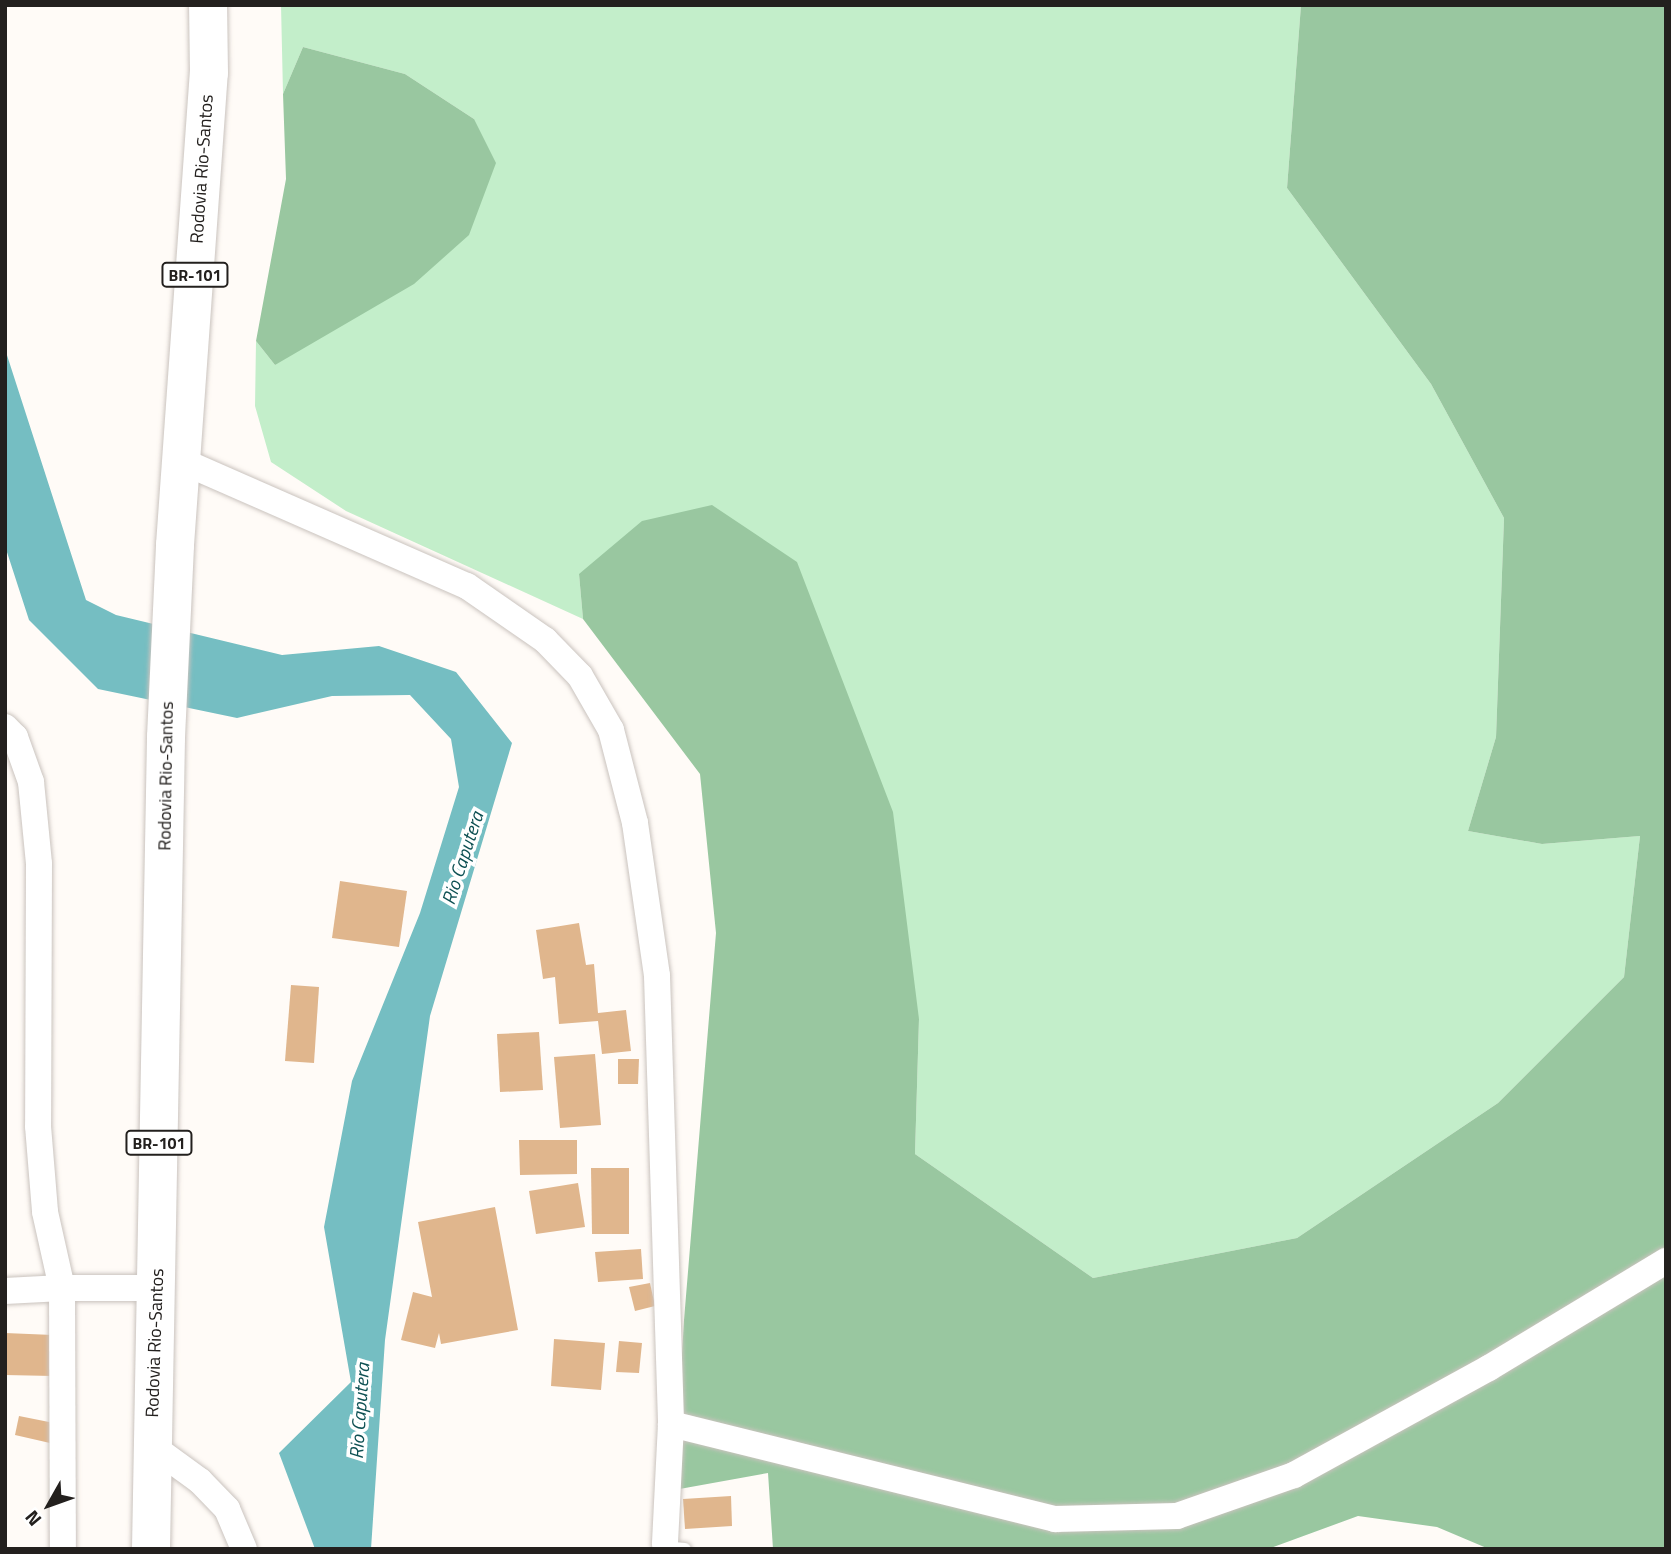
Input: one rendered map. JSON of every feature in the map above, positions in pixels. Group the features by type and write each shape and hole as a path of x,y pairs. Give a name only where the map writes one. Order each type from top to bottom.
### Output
{"highway":[{"name":"Rodovia Rio-Santos","path":"151,1549 166,737 175,545 184,462 209,73 208,5"}],"street":[{"path":"184,462 467,586 545,640 580,676 611,730 635,823 657,976 671,1424 669,1547"},
{"path":"5,727 15,737 31,782 39,864 38,1126 45,1212 62,1288 63,1549"},
{"path":"671,1424 1055,1519 1177,1516 1294,1475 1500,1362 1666,1261"},
{"path":"5,1291 157,1288"},
{"path":"152,1446 201,1481 227,1509 244,1549"}],"green space":[{"path":"281,5 1301,5 1287,188 1431,384 1504,518 1496,737 1468,831 1542,844 1640,836 1624,977 1498,1103 1297,1238 1093,1278 915,1154 919,1019 579,574 583,619 346,511 271,462 255,406 256,341 275,365 474,119 405,74 303,47 283,94"},
{"path":"1301,5 1666,5 1666,1549 1489,1549 1437,1527 1358,1516 1268,1549 773,1549 768,1473 674,1490 684,1320 716,933 700,774 583,619 579,574 642,521 712,505 797,562 893,812 919,1019 915,1154 1093,1278 1297,1238 1498,1103 1624,977 1640,836 1542,844 1468,831 1496,737 1504,518 1431,384 1287,188"},
{"path":"303,47 405,74 474,119 496,163 469,235 414,284 275,365 256,341 286,179 283,94"}],"water":[{"name":"Rio Caputera","path":"5,349 86,600 116,615 282,655 379,646 456,672 512,743 430,1016 385,1340 371,1549 315,1549 279,1453 351,1382 324,1227 352,1081 420,913 459,787 451,739 410,695 332,696 237,718 98,689 29,620 5,546"}],"building":[{"path":"340,881 407,891 399,947 332,938"},
{"path":"579,923 586,965 594,964 598,1013 626,1010 631,1051 602,1054 598,1021 559,1024 555,977 543,979 536,930"},
{"path":"291,985 319,987 314,1063 285,1061"},
{"path":"539,1032 543,1090 500,1092 497,1034"},
{"path":"595,1054 601,1125 560,1128 554,1057"},
{"path":"618,1059 639,1059 638,1084 618,1084"},
{"path":"519,1140 577,1140 577,1174 520,1175"},
{"path":"591,1168 629,1168 629,1234 592,1234"},
{"path":"578,1183 585,1227 536,1234 529,1191"},
{"path":"495,1207 518,1330 441,1344 439,1333 435,1348 401,1340 413,1292 432,1297 418,1222"},
{"path":"641,1249 643,1279 598,1282 595,1252"},
{"path":"650,1283 655,1306 635,1311 629,1287"},
{"path":"5,1333 53,1335 53,1376 5,1375"},
{"path":"554,1339 605,1343 601,1390 551,1386"},
{"path":"619,1341 642,1343 639,1373 616,1372"},
{"path":"19,1416 54,1423 50,1443 15,1435"},
{"path":"731,1496 732,1526 685,1529 683,1499"}]}
